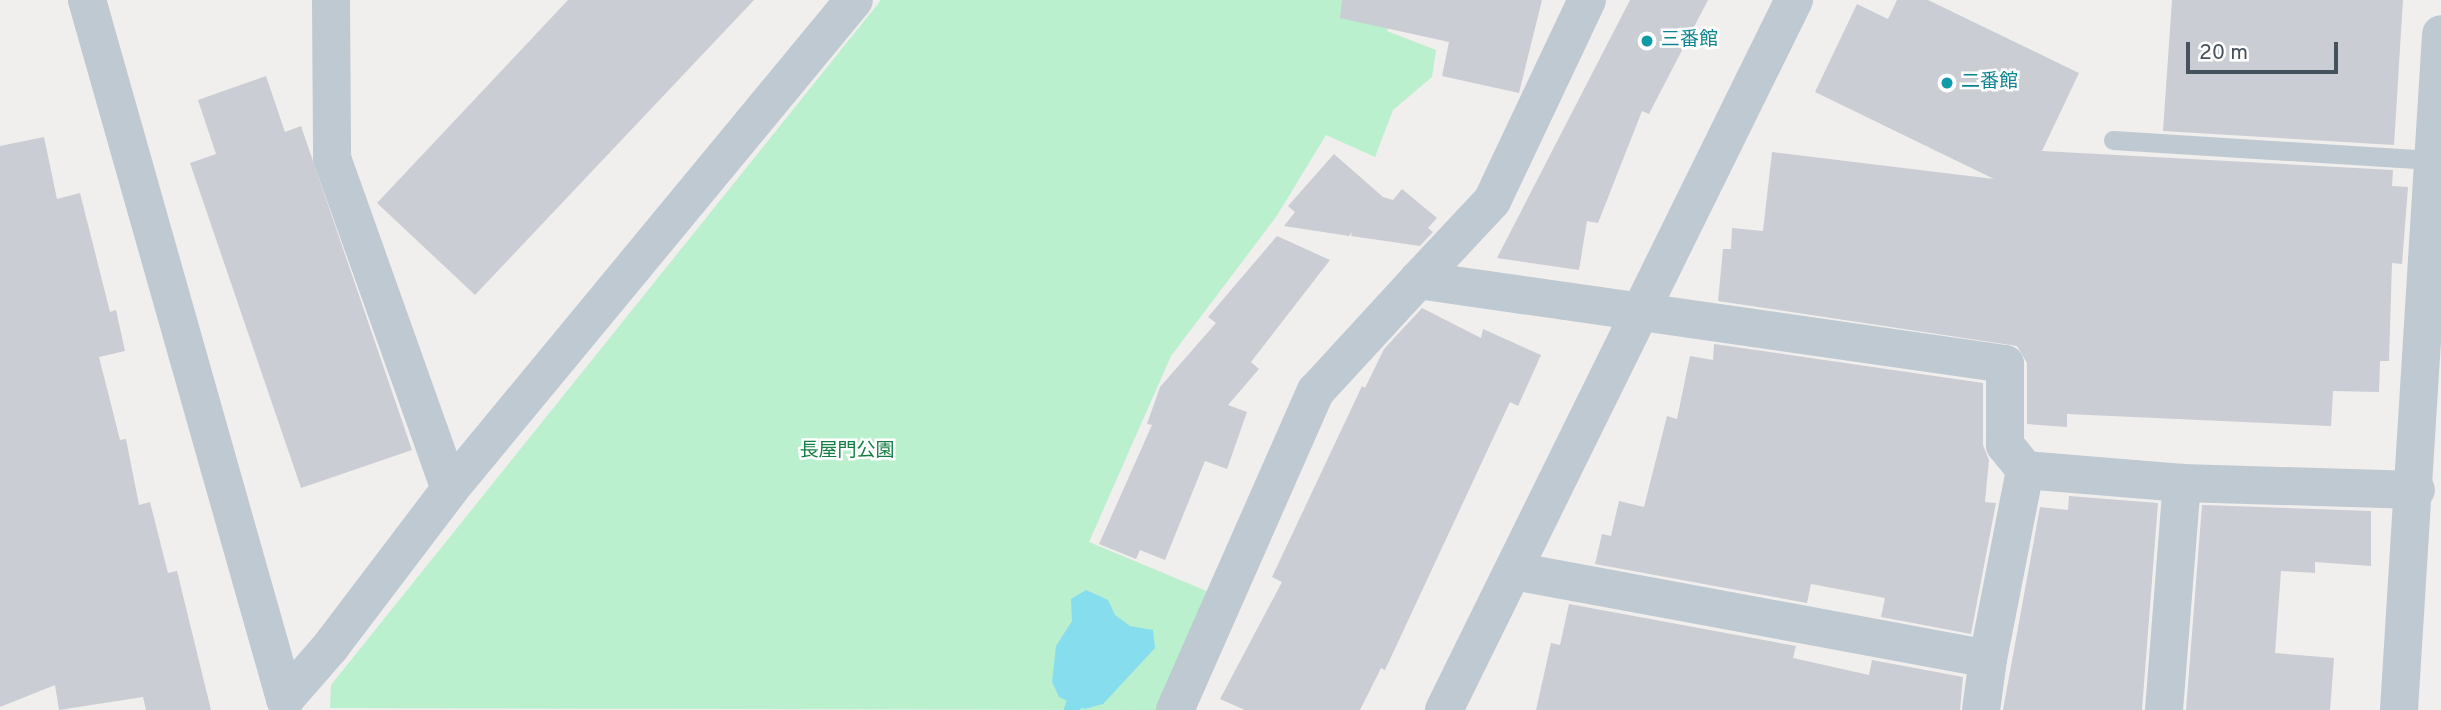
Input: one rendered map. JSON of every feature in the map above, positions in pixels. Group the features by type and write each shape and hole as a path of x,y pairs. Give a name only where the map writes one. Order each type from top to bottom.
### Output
{"street":[{"path":"87,0 285,706"},
{"path":"331,0 332,158 450,489"},
{"path":"285,706 450,489 854,0"},
{"path":"1175,710 1316,391 1492,201 1587,0"},
{"path":"1444,710 1644,310 1794,0"},
{"path":"2399,710 2416,489 2431,160 2441,34"},
{"path":"1418,280 1644,310 2005,365 2005,445 2025,470 2182,483 2416,489"},
{"path":"1981,710 1988,659 2025,470"},
{"path":"2164,710 2182,483"},
{"path":"1514,571 1988,659"}],"lane":[{"path":"2113,141 2431,160"}],"green space":[{"name":"長屋門公園","path":"881,0 1400,0 1387,31 1436,50 1432,77 1393,110 1375,157 1326,135 1276,217 1171,356 1089,542 1209,592 1160,710 330,708 331,685"}],"water":[{"path":"1086,590 1108,600 1115,615 1130,626 1153,630 1155,648 1103,704 1084,709 1059,697 1052,682 1056,646 1072,621 1071,599"}],"building":[{"path":"568,0 754,0 475,295 377,203"},
{"path":"1342,0 1542,0 1519,93 1442,76 1449,42 1340,18"},
{"path":"1630,0 1708,0 1649,114 1642,111 1598,223 1587,221 1579,270 1497,258"},
{"path":"1897,0 1928,0 2079,73 2042,151 2393,170 2392,186 2408,187 2402,264 2392,263 2389,361 2380,361 2379,392 2333,391 2331,426 2067,414 2067,427 2027,424 2027,363 2017,346 1718,301 1723,249 1731,249 1732,228 1763,231 1772,152 1994,179 1815,92 1857,4 1888,19"},
{"path":"2172,0 2403,0 2394,145 2163,131"},
{"path":"266,76 285,132 301,126 412,450 301,488 190,163 216,154 198,100"},
{"path":"44,137 57,199 80,193 110,312 116,310 125,351 99,357 120,440 126,439 139,505 150,502 168,573 177,571 211,710 146,710 143,697 59,710 55,685 0,707 0,146"},
{"path":"1334,154 1383,197 1393,200 1402,189 1437,218 1428,228 1433,232 1420,246 1351,236 1352,232 1349,236 1284,226 1295,212 1288,206"},
{"path":"1277,236 1330,260 1251,362 1259,369 1228,405 1247,412 1227,469 1205,461 1165,560 1140,550 1136,559 1099,544 1152,425 1147,424 1160,387 1216,323 1208,317"},
{"path":"1422,308 1481,338 1483,329 1541,355 1518,406 1510,402 1385,670 1381,668 1360,710 1245,710 1220,699 1282,582 1272,577 1362,386 1365,388 1384,349"},
{"path":"1714,344 1983,383 1983,445 1989,460 1985,502 1996,503 1971,634 1881,617 1885,598 1811,584 1807,603 1595,564 1602,534 1611,536 1619,501 1644,507 1667,416 1677,419 1690,356 1713,360"},
{"path":"2069,496 2158,503 2142,710 2003,710 2040,507 2068,510"},
{"path":"2202,505 2371,511 2371,566 2315,562 2315,573 2281,571 2275,653 2334,658 2330,710 2186,710"},
{"path":"1569,604 1796,646 1793,658 1869,675 1872,660 1963,677 1960,710 1536,710 1551,643 1560,645"}],"waterway":[{"path":"1072,710 1074,704"}],"place":[{"name":"三番館","path":"1647,41"},
{"name":"二番館","path":"1947,83"}]}
